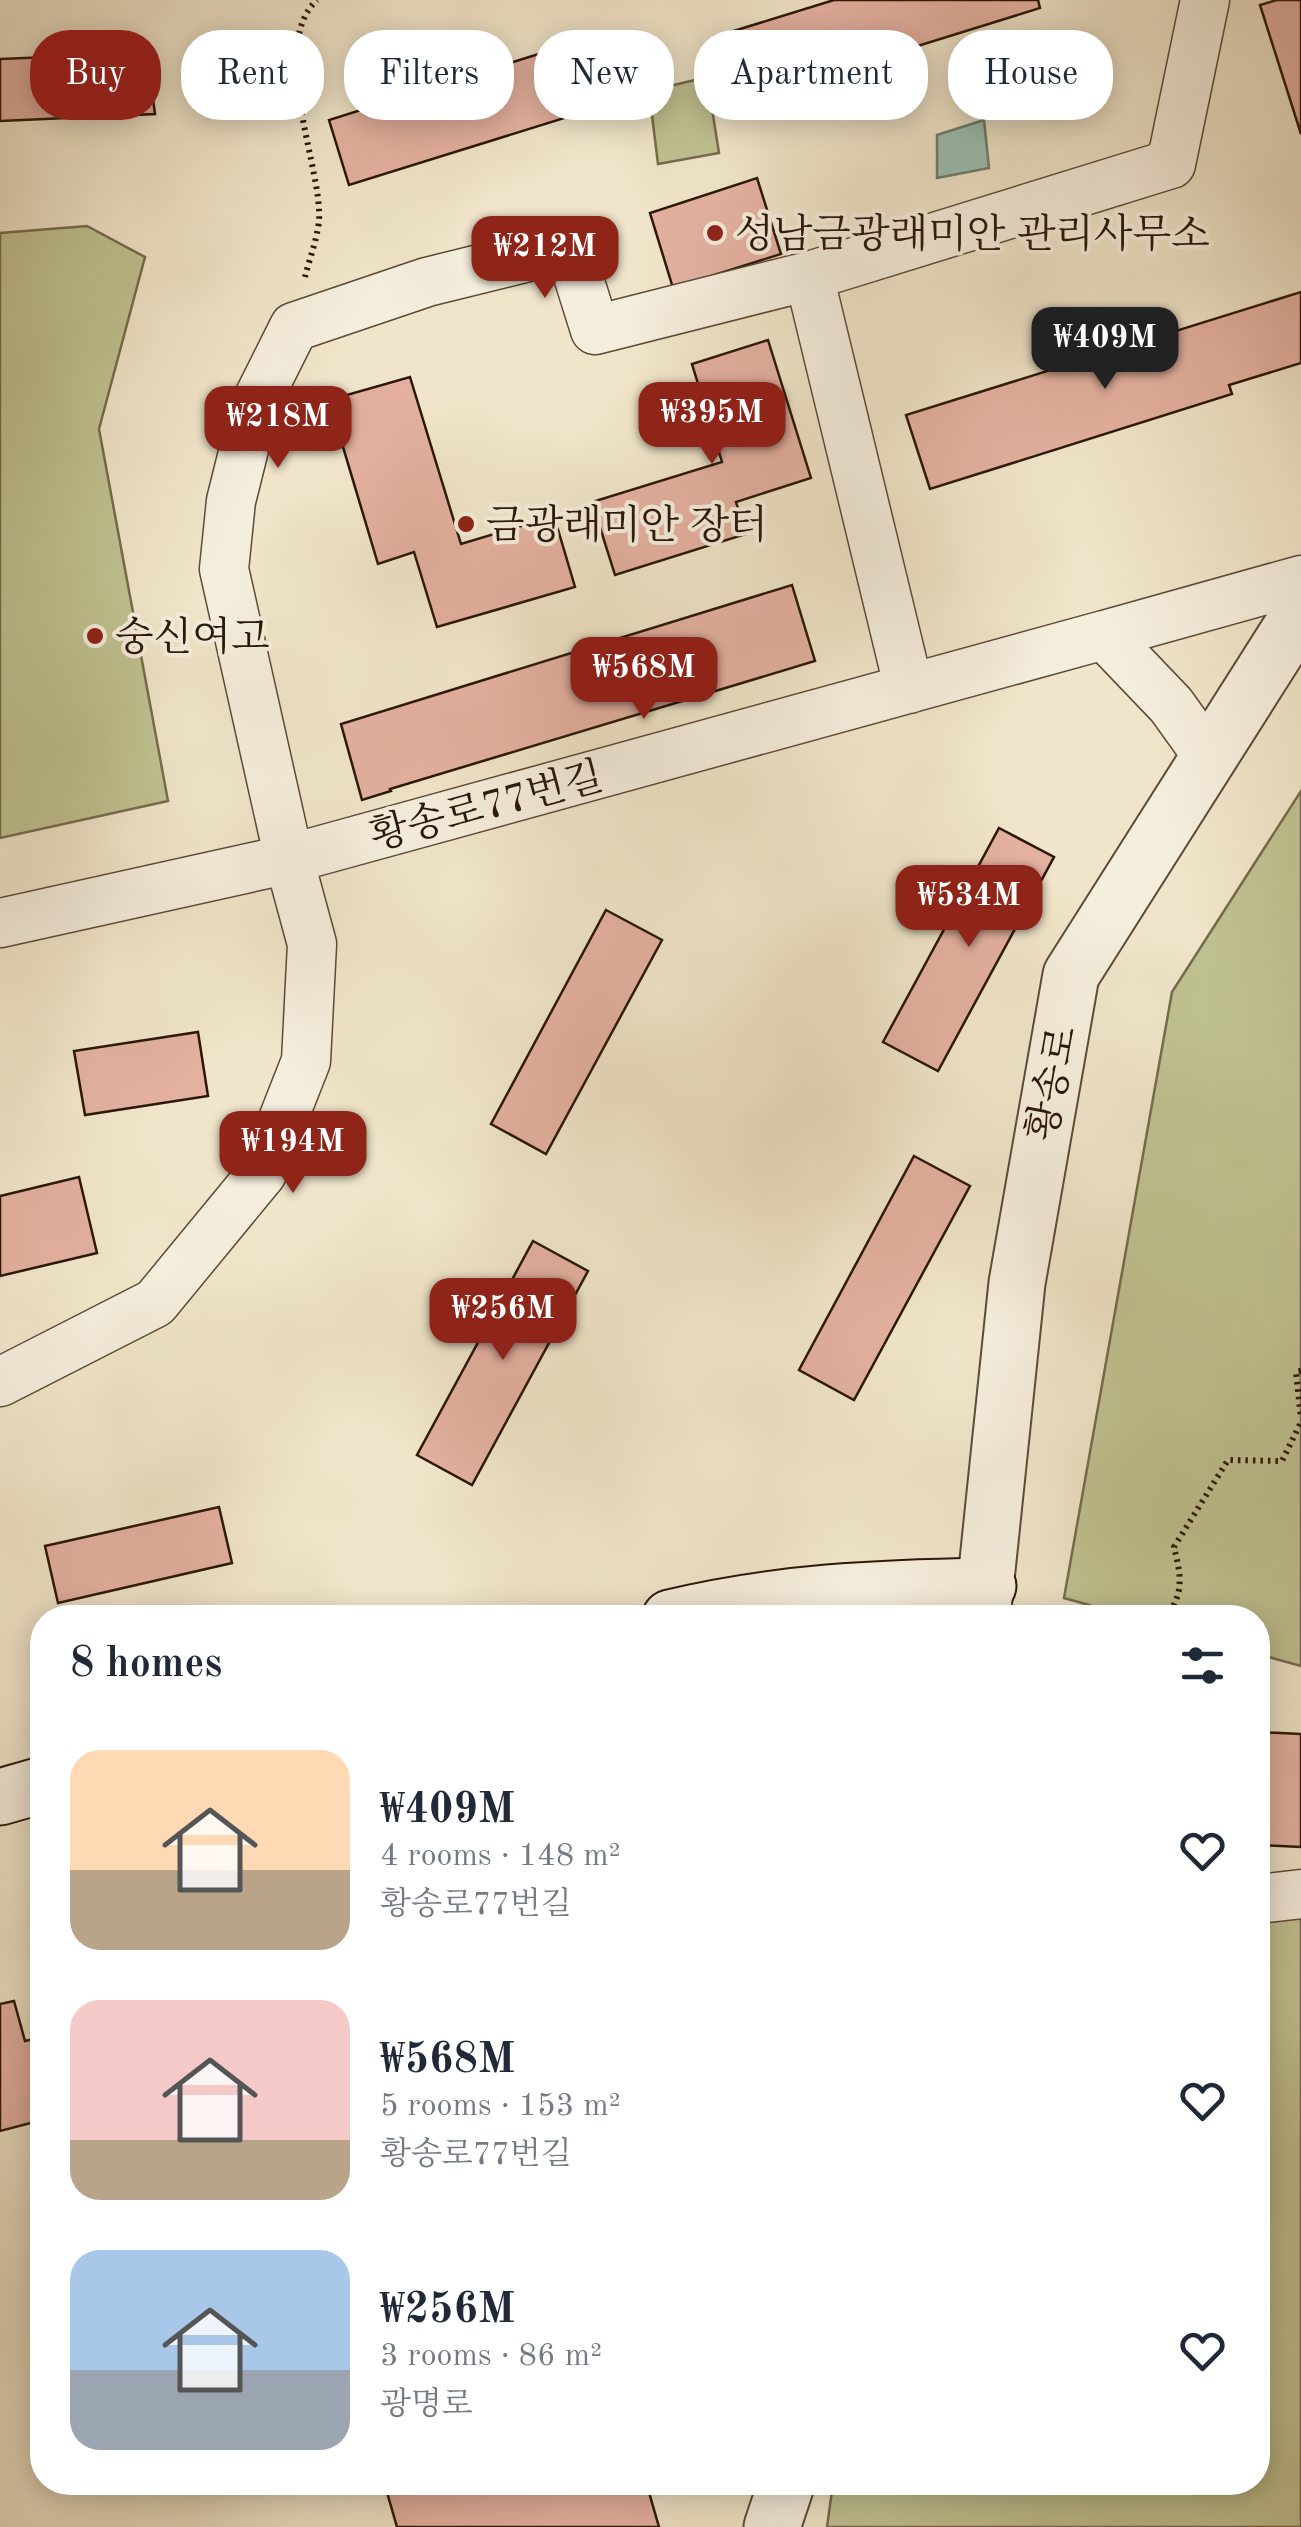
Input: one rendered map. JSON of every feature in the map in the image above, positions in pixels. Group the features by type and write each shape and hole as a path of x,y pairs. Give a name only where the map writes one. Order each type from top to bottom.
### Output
{"street":[{"path":"0,1382 154,1302 262,1174 306,1062 312,944 224,569 231,501 255,405 294,327 427,282 569,248 595,330 809,276 1171,164 1198,2"},
{"path":"809,276 909,689"},
{"name":"황송로77번길","path":"0,923 290,859 1301,580"},
{"name":"황송로","path":"985,1602 1017,1283 1071,975 1301,612"},
{"path":"1104,635 1171,705 1207,755"},
{"path":"723,1605 849,1589 985,1602"},
{"path":"0,1798 30,1789"},
{"path":"1270,1898 1301,1894"},
{"path":"772,2527 783,2495"}],"path":[{"path":"294,327 320,212 295,66 306,10 317,0"},
{"path":"1175,1605 1183,1584 1174,1547 1228,1460 1282,1461 1301,1421 1296,1372 1301,1372"}],"green space":[{"path":"694,80 694,120 714,120 719,153 658,164 653,120 674,120 674,85"},
{"path":"87,226 145,257 99,429 168,801 0,838 0,233"},
{"path":"1301,791 1301,1666 1270,1657 1270,1605 1089,1605 1064,1598 1172,992"},
{"path":"1301,1877 1301,2527 827,2527 831,2495 1270,2495 1270,1880"}],"water":[{"path":"984,120 989,168 937,178 937,135"}],"building":[{"path":"834,0 1038,0 1040,8 969,30 948,30 948,37 928,43 928,30 737,30"},
{"path":"1301,0 1301,134 1260,5"},
{"path":"534,55 534,120 558,120 349,185 329,120 344,115 344,120 514,120 514,62"},
{"path":"30,58 30,120 0,121 0,59"},
{"name":"성남금광래미안 관리사무소","path":"757,178 781,254 673,288 650,213"},
{"path":"1301,292 1301,363 1229,385 1232,394 930,489 906,415"},
{"path":"768,340 811,478 736,502 746,534 615,575 592,502 722,462 692,364"},
{"path":"410,377 461,544 554,516 575,587 437,627 414,552 378,564 329,400"},
{"path":"792,585 815,661 362,800 341,724"},
{"path":"999,828 1054,857 938,1071 883,1042"},
{"path":"606,910 662,940 546,1154 491,1124"},
{"path":"198,1032 208,1096 85,1115 74,1051"},
{"path":"914,1156 970,1186 854,1400 799,1370"},
{"path":"79,1177 97,1253 0,1276 0,1196"},
{"path":"533,1241 588,1271 472,1485 417,1455"},
{"path":"219,1507 232,1563 58,1603 45,1546"},
{"path":"1270,1733 1301,1734 1301,1847 1270,1846"},
{"path":"14,2001 25,2041 30,2040 30,2123 0,2131 0,2004"},
{"path":"388,2495 650,2495 659,2527 397,2527"}],"place":[{"name":"성남금광래미안 관리사무소","path":"715,233"},
{"name":"금광래미안 장터","path":"466,524"},
{"name":"숭신여고","path":"95,636"}]}
